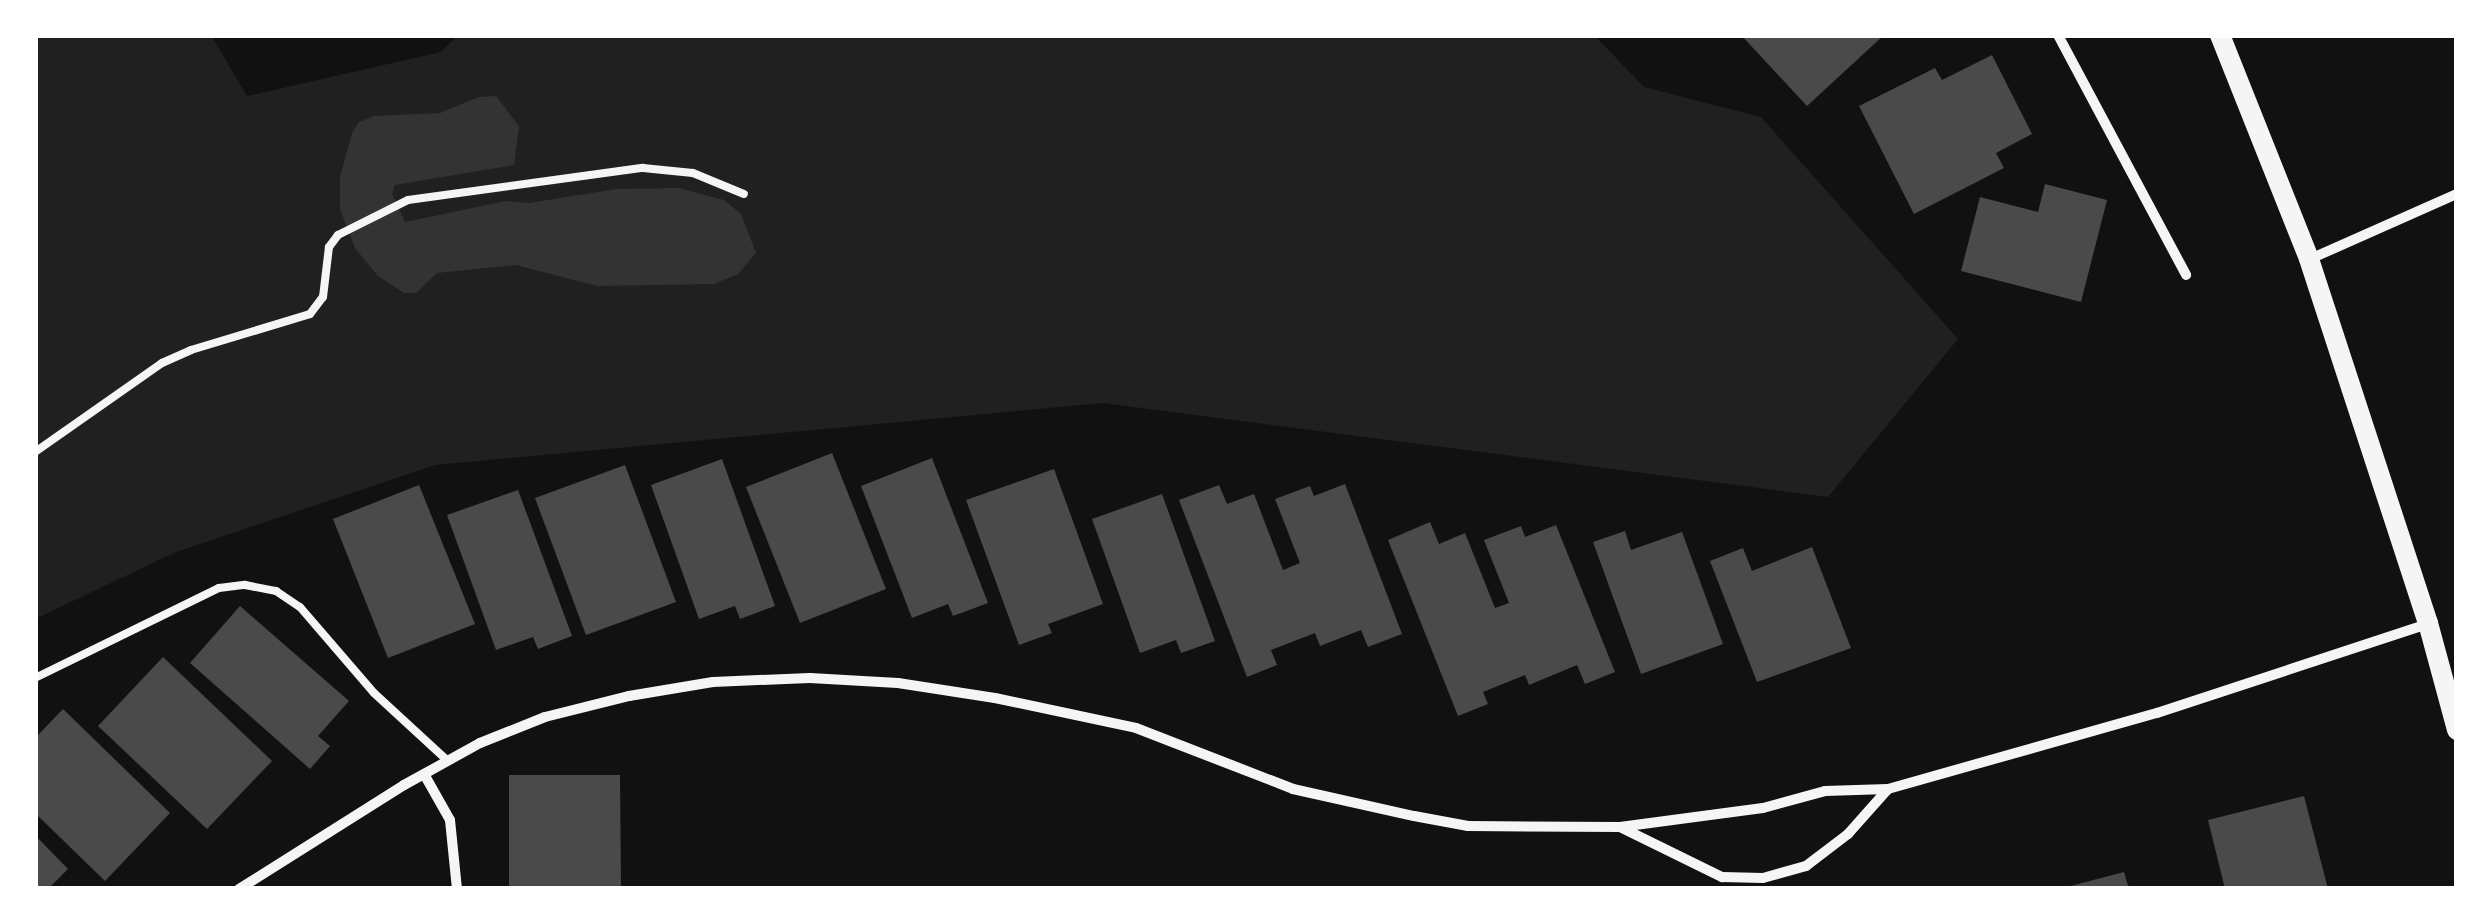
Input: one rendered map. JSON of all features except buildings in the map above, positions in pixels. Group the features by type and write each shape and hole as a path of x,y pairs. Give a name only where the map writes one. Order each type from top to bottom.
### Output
{"main road":[{"path":"2220,35 2309,260 2428,623 2457,730"}],"street":[{"path":"2058,35 2186,275"},
{"path":"2309,260 2457,194"},
{"path":"239,889 424,774 545,717 629,696 732,682 810,678 898,683 1136,728 1293,789 1414,816 1468,826 1620,828 1763,808 1826,791 1888,788 2157,713 2428,623"},
{"path":"424,774 450,820 457,889"},
{"path":"1620,828 1722,876 1763,878 1806,866 1848,834 1888,788"}],"lane":[{"path":"35,452 162,363 191,350 310,314 323,297 329,247 338,234 408,200 643,168 693,173 744,194"},
{"path":"35,678 219,588 245,584 276,591 300,607 374,694 448,761"}],"shaded area":[{"path":"35,35 211,35 247,96 441,52 458,35 1594,35 1644,87 1761,117 1958,339 1828,497 1103,403 435,465 176,552 35,619"},
{"path":"496,96 519,126 514,165 395,185 392,194 405,222 506,201 529,203 617,189 679,188 724,200 741,214 756,253 738,274 714,284 597,286 516,265 437,273 416,293 404,293 378,276 355,248 340,209 340,177 352,133 359,122 374,116 440,113 479,97"}]}
